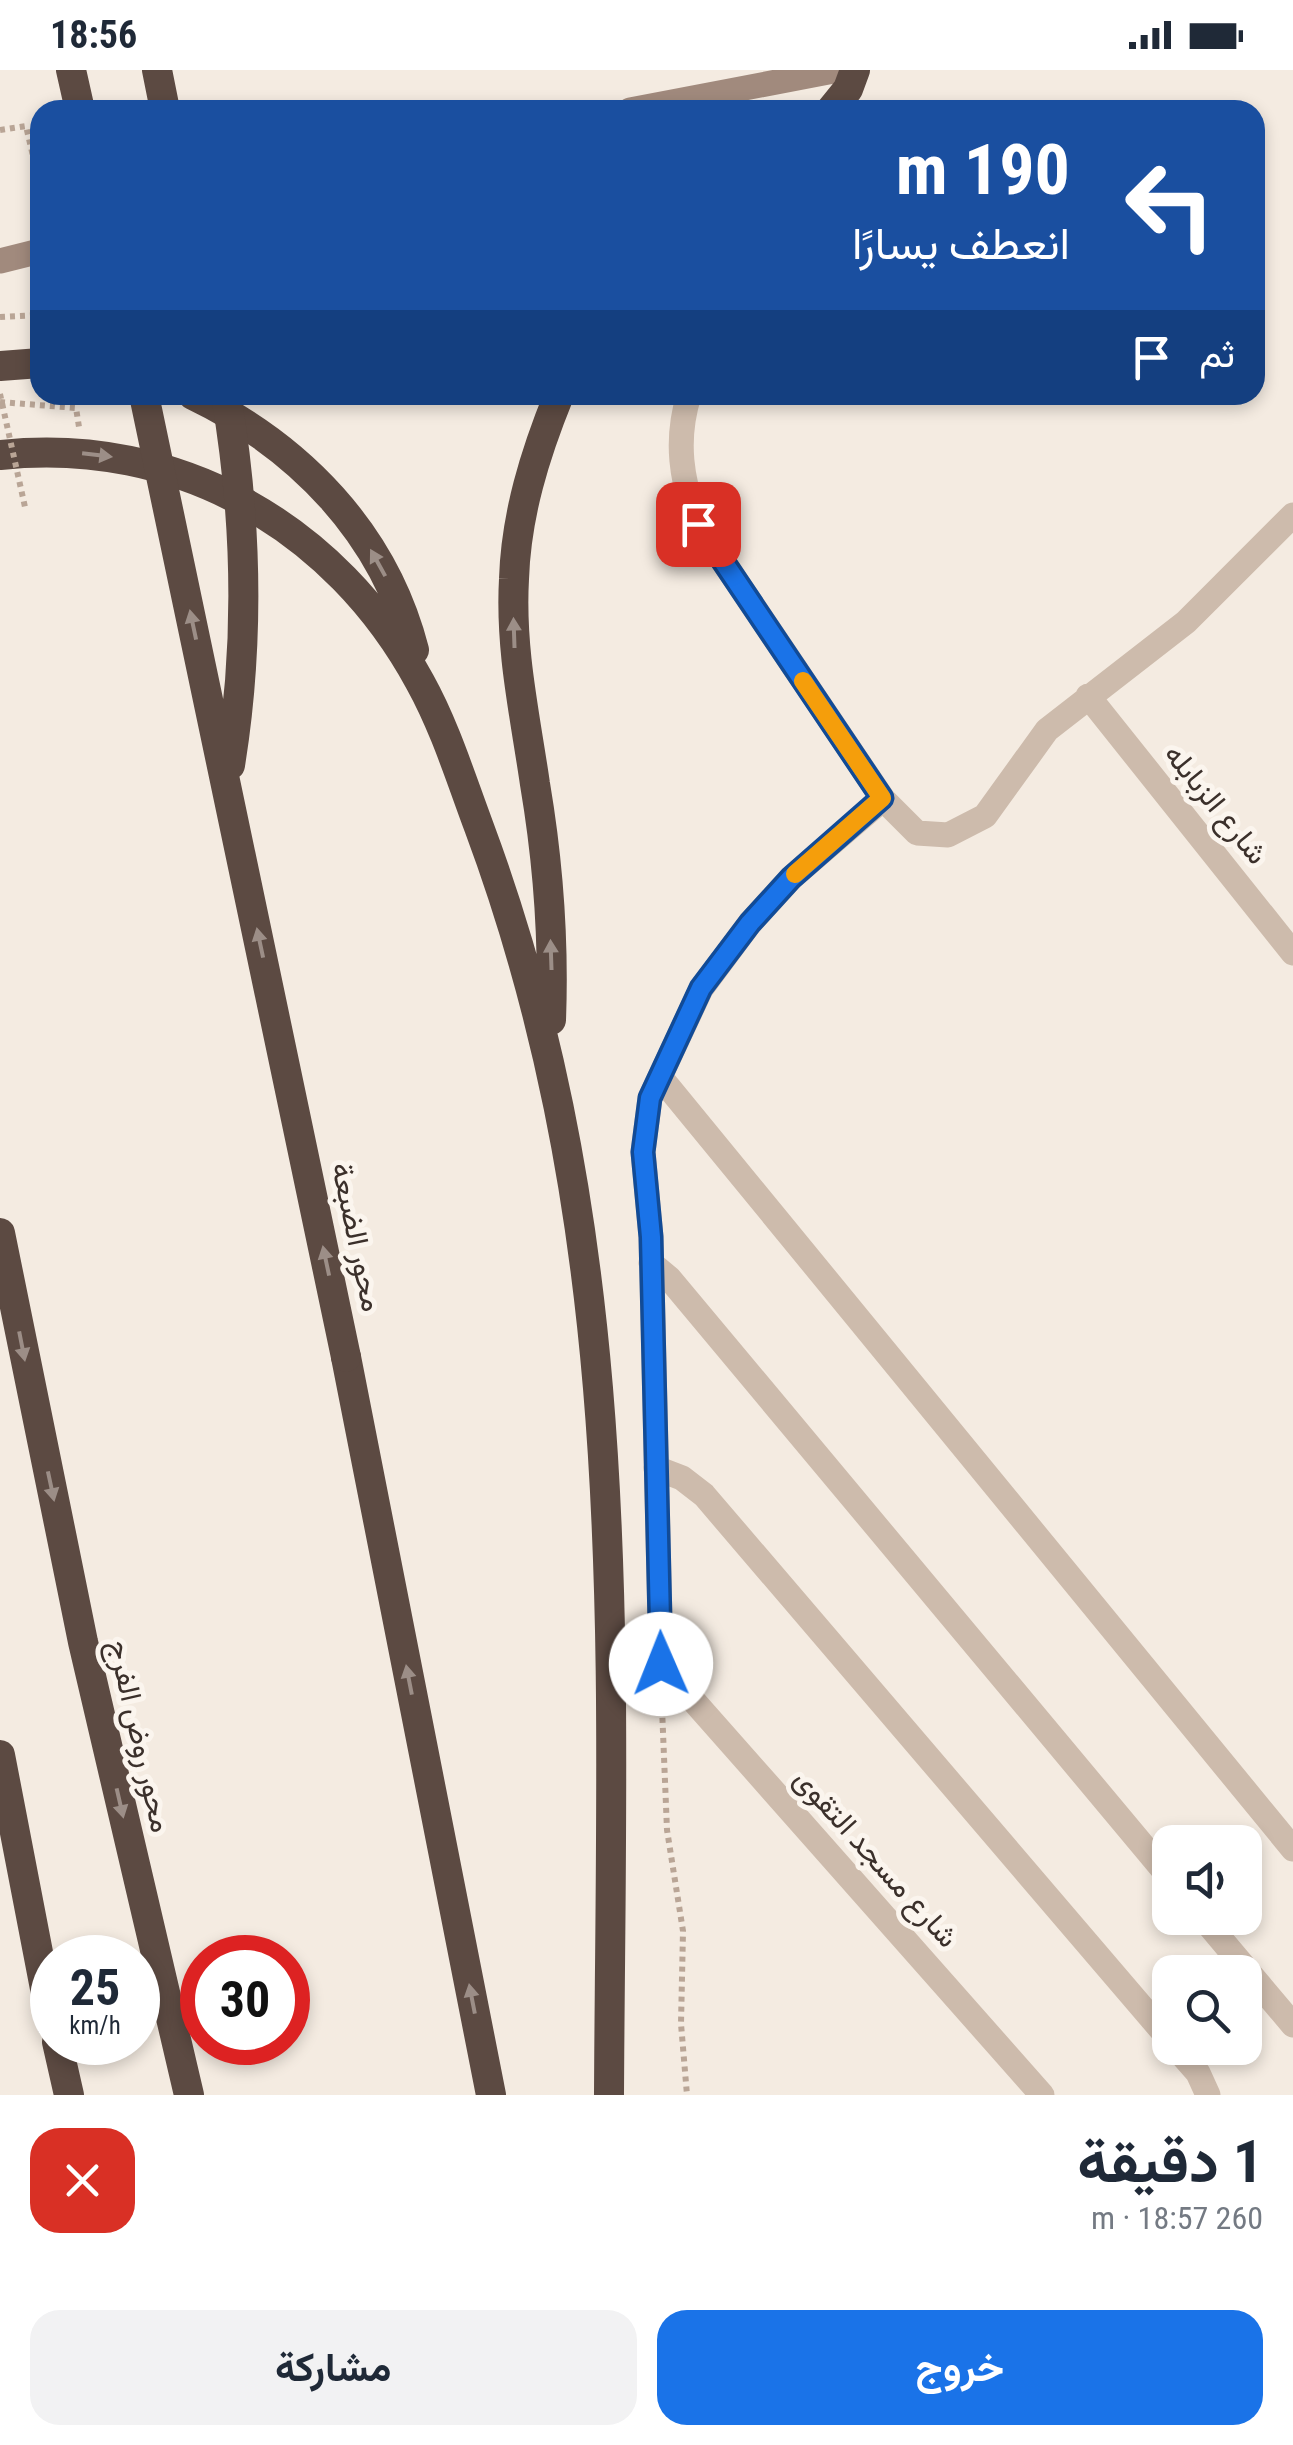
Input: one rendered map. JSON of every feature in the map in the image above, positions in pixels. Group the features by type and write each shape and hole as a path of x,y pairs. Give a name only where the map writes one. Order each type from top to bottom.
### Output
{"highway":[{"path":"72,70 78,100"},
{"path":"156,70 163,100"},
{"path":"0,366 30,364"},
{"name":"محور الضبعة","path":"146,405 346,1357 491,2095"},
{"path":"211,405 265,435 299,462 348,516 398,603 423,687 494,867 550,1052 582,1232 603,1410 611,1594 609,2095"},
{"path":"227,405 243,524 245,589 242,670 227,783"},
{"path":"550,1052 548,901 536,784 516,671 513,592 528,484 555,405"},
{"path":"0,455 52,451 126,458 208,483 246,501 294,533 348,580 376,613 423,687"},
{"name":"محور روض الفرج","path":"0,1233 105,1739 189,2095"},
{"path":"0,1755 35,1935"},
{"path":"62,2065 69,2095"}],"street":[{"path":"738,100 845,90"},
{"path":"0,261 30,254"},
{"path":"688,405 682,475 698,524 882,798 918,833 948,836 986,816 1047,730 1186,622 1293,516"},
{"name":"شارع الزبابله","path":"1088,696 1293,952"},
{"path":"661,1664 651,1262 643,1152 650,1098 701,988 750,923 791,878 882,798"},
{"path":"662,1078 1293,1849"},
{"path":"651,1262 669,1278 1152,1856"},
{"path":"656,1468 682,1478 704,1495 1152,2019"},
{"name":"شارع مسجد التقوى","path":"661,1664 1042,2095"},
{"path":"1217,1935 1293,2025"},
{"path":"1192,2065 1208,2095"}],"path":[{"path":"0,130 26,126 30,143"},
{"path":"0,318 30,315"},
{"path":"25,507 0,399 30,403"},
{"path":"51,405 76,408"},
{"path":"661,1664 667,1830 683,1931 680,2024 687,2095"}],"slow traffic":[{"path":"795,874 882,798 803,681"}],"route":[{"path":"661,1664 651,1237 643,1152 650,1098 701,988 750,923 791,878 882,798 698,524"}]}
